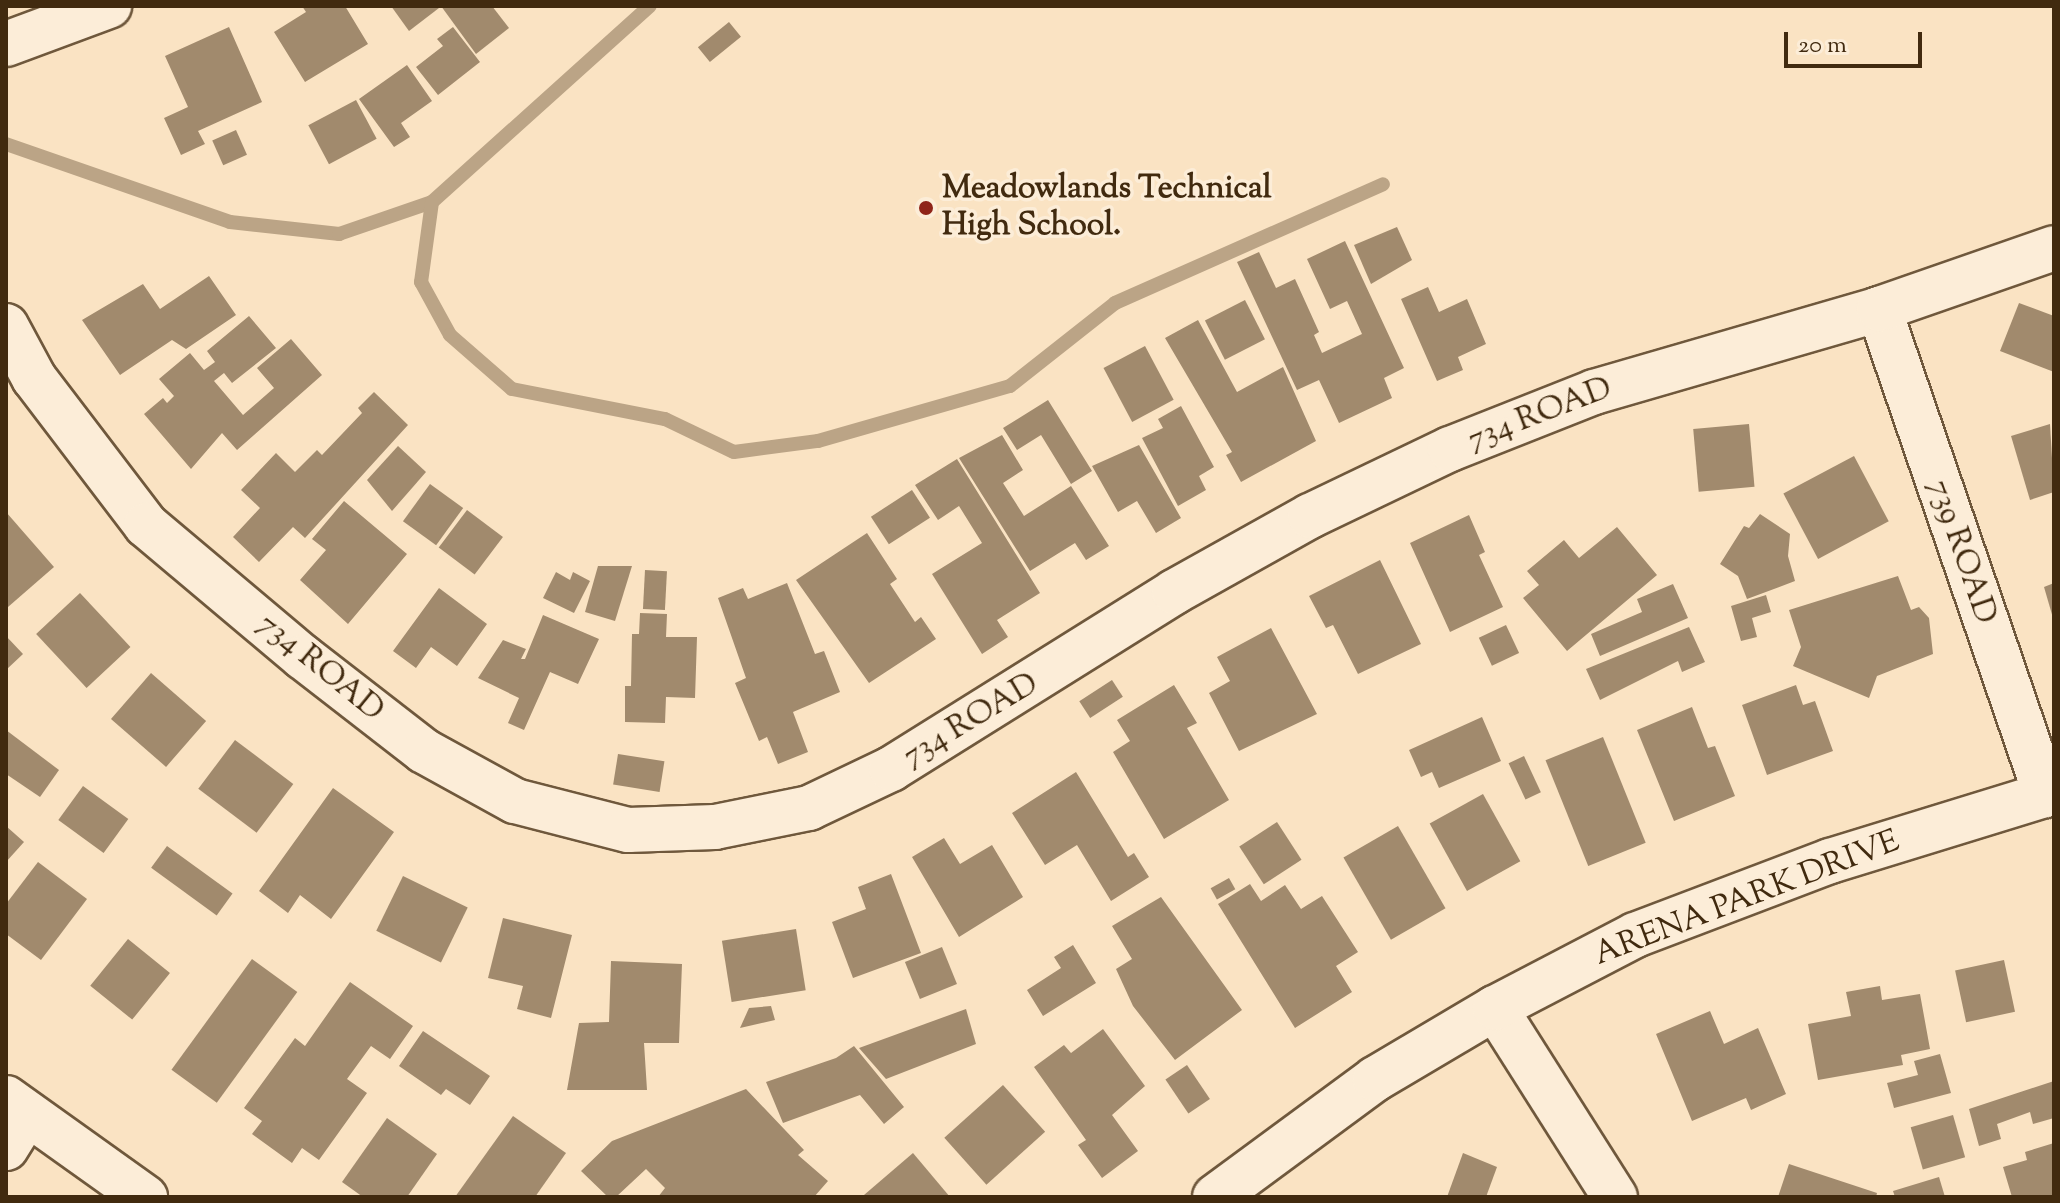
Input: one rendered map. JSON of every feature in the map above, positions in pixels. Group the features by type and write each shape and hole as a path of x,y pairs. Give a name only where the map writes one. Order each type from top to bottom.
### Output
{"street":[{"path":"6,44 109,6"},
{"name":"734 ROAD","path":"6,326 34,378 146,525 303,657 424,751 515,801 628,830 715,827 809,808 891,769 1174,592 1310,516 1450,449 1594,392 1879,309 2054,248"},
{"name":"739 ROAD","path":"1879,309 2050,794"},
{"name":"ARENA PARK DRIVE","path":"1215,1197 1375,1079 1495,1008 1648,930 1830,861 2050,794"},
{"path":"1495,1008 1615,1197"},
{"path":"13,1120 145,1197"}],"building":[{"path":"302,6 345,6 368,44 305,82 274,32 306,12"},
{"path":"391,6 437,6 439,8 409,31"},
{"path":"441,6 492,6 509,28 476,54"},
{"path":"729,22 741,37 710,62 698,47"},
{"path":"229,27 262,102 198,131 205,144 181,155 164,118 188,107 165,56"},
{"path":"453,27 480,62 438,95 416,67 443,46 437,39"},
{"path":"407,65 432,101 401,123 410,137 394,147 359,99"},
{"path":"356,100 377,139 329,164 308,125"},
{"path":"236,130 247,155 223,165 212,141"},
{"path":"1397,227 1412,260 1371,284 1354,245"},
{"path":"1345,241 1404,368 1384,378 1392,398 1339,423 1319,380 1297,390 1237,262 1259,252 1276,288 1295,279 1319,332 1314,335 1322,353 1362,334 1347,301 1330,309 1307,259"},
{"path":"209,276 236,315 186,349 172,340 120,375 82,320 143,284 160,309"},
{"path":"1428,287 1439,312 1467,299 1486,344 1458,357 1463,370 1437,381 1401,299"},
{"path":"1245,300 1265,339 1225,360 1205,320"},
{"path":"2019,303 2054,316 2054,372 2000,351"},
{"path":"249,316 276,348 232,383 224,373 214,381 243,415 274,388 257,368 291,339 322,375 237,450 222,433 191,469 144,414 163,398 167,403 174,396 159,379 190,353 204,370 215,362 207,351"},
{"path":"1198,320 1237,392 1283,367 1316,441 1241,482 1226,455 1232,452 1165,338"},
{"path":"1145,346 1174,400 1132,422 1104,368"},
{"path":"374,392 408,425 305,538 293,527 259,562 233,537 260,508 241,490 276,453 295,472 317,450 322,455 362,413 358,408"},
{"path":"1048,400 1092,471 1071,484 1041,435 1017,450 1003,428"},
{"path":"1181,406 1214,467 1199,476 1206,490 1178,506 1142,438 1163,428 1158,419"},
{"path":"1749,424 1754,487 1699,492 1693,429"},
{"path":"2050,424 2054,492 2030,500 2011,436"},
{"path":"1002,435 1023,470 1003,483 1024,516 1071,486 1109,546 1086,560 1075,543 1030,571 959,458"},
{"path":"1139,445 1181,518 1156,533 1137,501 1118,512 1092,466"},
{"path":"398,446 426,472 392,511 367,480"},
{"path":"1854,456 1889,521 1818,559 1783,494"},
{"path":"957,459 1040,593 997,620 1008,637 982,654 932,574 982,543 959,506 938,520 915,485"},
{"path":"430,484 463,508 436,545 403,521"},
{"path":"912,490 930,518 889,544 871,517"},
{"path":"344,501 407,554 348,624 300,580 326,550 312,539"},
{"path":"467,510 503,537 475,575 439,548"},
{"path":"6,512 54,567 8,607 6,605"},
{"path":"1760,514 1790,534 1788,556 1795,581 1747,599 1738,576 1720,564 1744,526 1749,528"},
{"path":"1469,515 1485,552 1479,555 1503,607 1450,632 1410,543"},
{"path":"1617,527 1657,575 1567,651 1523,598 1539,585 1527,571 1564,540 1579,558"},
{"path":"867,533 897,579 890,584 915,622 921,617 936,639 869,683 796,580"},
{"path":"1380,560 1421,644 1358,674 1333,625 1326,628 1309,596"},
{"path":"598,566 632,566 615,621 585,612"},
{"path":"645,570 667,571 665,610 643,609"},
{"path":"556,572 570,580 573,572 590,581 574,613 543,598"},
{"path":"1898,576 1911,610 1919,607 1929,618 1933,654 1877,676 1869,698 1793,666 1801,647 1789,610"},
{"path":"787,583 815,654 824,651 840,692 793,712 808,752 778,764 767,737 759,741 735,683 746,678 718,598 743,588 748,599"},
{"path":"2054,583 2054,618 2053,618 2044,587"},
{"path":"1673,584 1688,618 1600,656 1591,634 1642,612 1637,599"},
{"path":"439,588 487,624 457,666 431,647 416,668 393,651"},
{"path":"80,593 130,647 87,688 36,634"},
{"path":"1766,595 1771,612 1752,618 1757,637 1741,641 1731,606"},
{"path":"640,613 667,614 666,637 697,637 695,698 666,697 665,723 625,722 625,686 631,686 632,634 639,634"},
{"path":"543,615 599,639 578,684 550,672 524,730 508,723 519,698 478,678 503,640 526,649 521,659 525,659"},
{"path":"1506,625 1519,653 1492,666 1479,638"},
{"path":"1689,627 1705,662 1682,672 1678,661 1600,700 1586,669"},
{"path":"1271,628 1317,714 1239,751 1209,693 1230,681 1217,657"},
{"path":"6,636 23,654 6,670"},
{"path":"151,673 206,721 166,767 111,719"},
{"path":"1112,680 1123,697 1090,718 1079,701"},
{"path":"1174,685 1197,723 1187,728 1229,800 1164,839 1113,752 1130,741 1117,720"},
{"path":"1796,685 1803,705 1815,701 1833,751 1767,775 1742,705"},
{"path":"1692,707 1708,748 1715,746 1735,796 1674,821 1637,730"},
{"path":"1482,717 1501,761 1439,788 1432,772 1421,777 1409,750"},
{"path":"6,730 59,770 40,797 6,774"},
{"path":"1603,737 1646,843 1588,866 1546,760"},
{"path":"235,740 293,784 257,833 198,789"},
{"path":"618,754 664,761 660,792 613,785"},
{"path":"1524,756 1541,792 1525,799 1509,763"},
{"path":"1076,772 1128,857 1134,853 1149,877 1111,901 1077,845 1045,865 1012,813"},
{"path":"83,786 128,819 104,853 58,820"},
{"path":"333,788 394,832 331,919 300,895 288,913 259,891"},
{"path":"1483,794 1520,861 1467,891 1430,824"},
{"path":"1277,822 1302,860 1264,884 1239,847"},
{"path":"6,826 24,842 6,862"},
{"path":"1398,826 1446,908 1391,940 1343,858"},
{"path":"944,838 960,864 992,845 1023,897 959,937 912,857"},
{"path":"167,846 233,894 217,915 151,868"},
{"path":"38,862 87,899 41,960 6,934 6,904"},
{"path":"891,874 921,953 853,978 832,922 866,909 858,887"},
{"path":"403,876 468,908 441,962 376,931"},
{"path":"1229,878 1235,889 1217,900 1211,888"},
{"path":"1250,884 1261,901 1285,885 1301,909 1322,896 1358,952 1336,966 1352,992 1295,1028 1218,904"},
{"path":"1161,897 1242,1010 1175,1060 1133,1006 1116,969 1132,959 1112,926"},
{"path":"503,918 572,935 551,1018 517,1009 523,986 488,978"},
{"path":"796,929 806,990 732,1002 722,941"},
{"path":"128,939 170,973 132,1020 90,986"},
{"path":"1073,945 1096,983 1043,1016 1027,990 1061,968 1054,957"},
{"path":"942,947 957,984 920,999 905,962"},
{"path":"252,959 297,992 217,1103 171,1070"},
{"path":"2004,960 2015,1012 1966,1022 1955,970"},
{"path":"611,961 682,964 679,1043 644,1043 647,1090 567,1090 579,1023 609,1022"},
{"path":"350,982 413,1026 390,1059 371,1046 347,1079 367,1093 319,1160 302,1148 292,1163 252,1134 262,1121 244,1108 295,1038 305,1046"},
{"path":"1880,986 1882,1000 1920,994 1930,1049 1901,1055 1903,1065 1818,1080 1808,1024 1851,1016 1846,992"},
{"path":"771,1006 775,1020 740,1028 749,1008"},
{"path":"966,1009 976,1044 886,1079 859,1048"},
{"path":"1710,1011 1724,1044 1758,1028 1786,1094 1751,1110 1746,1098 1692,1121 1656,1034"},
{"path":"1103,1029 1145,1086 1112,1115 1138,1151 1102,1178 1078,1145 1086,1140 1034,1067 1064,1045 1071,1053"},
{"path":"423,1031 490,1076 470,1105 446,1089 441,1095 399,1066"},
{"path":"854,1046 904,1107 884,1124 860,1095 783,1123 766,1082 836,1058"},
{"path":"1940,1054 1951,1093 1894,1108 1887,1083 1918,1075 1914,1061"},
{"path":"1187,1065 1210,1099 1188,1114 1165,1080"},
{"path":"2054,1081 2054,1118 2033,1124 2030,1112 1997,1124 2001,1139 1979,1146 1969,1109"},
{"path":"1003,1085 1045,1132 986,1185 944,1138"},
{"path":"746,1089 804,1150 798,1155 828,1181 814,1197 658,1197 665,1188 646,1169 616,1197 608,1197 581,1171 612,1141"},
{"path":"1953,1115 1965,1157 1923,1169 1911,1127"},
{"path":"513,1116 566,1153 535,1197 455,1197"},
{"path":"387,1118 437,1154 407,1197 363,1197 342,1182"},
{"path":"2054,1143 2054,1197 2012,1197 2003,1167 2027,1160 2025,1152"},
{"path":"913,1153 950,1197 865,1197 864,1195"},
{"path":"1463,1153 1497,1167 1486,1197 1447,1197"},
{"path":"1789,1164 1877,1193 1876,1197 1778,1197"},
{"path":"1939,1177 1945,1197 1895,1197 1893,1191"}],"waterway":[{"path":"6,144 230,222 339,234 432,202 650,6"},
{"path":"432,202 421,282 450,335 512,389 665,419 734,452 818,441 1010,386 1115,303 1383,184"}],"place":[{"name":"Meadowlands Technical High School.","path":"926,208"}]}
